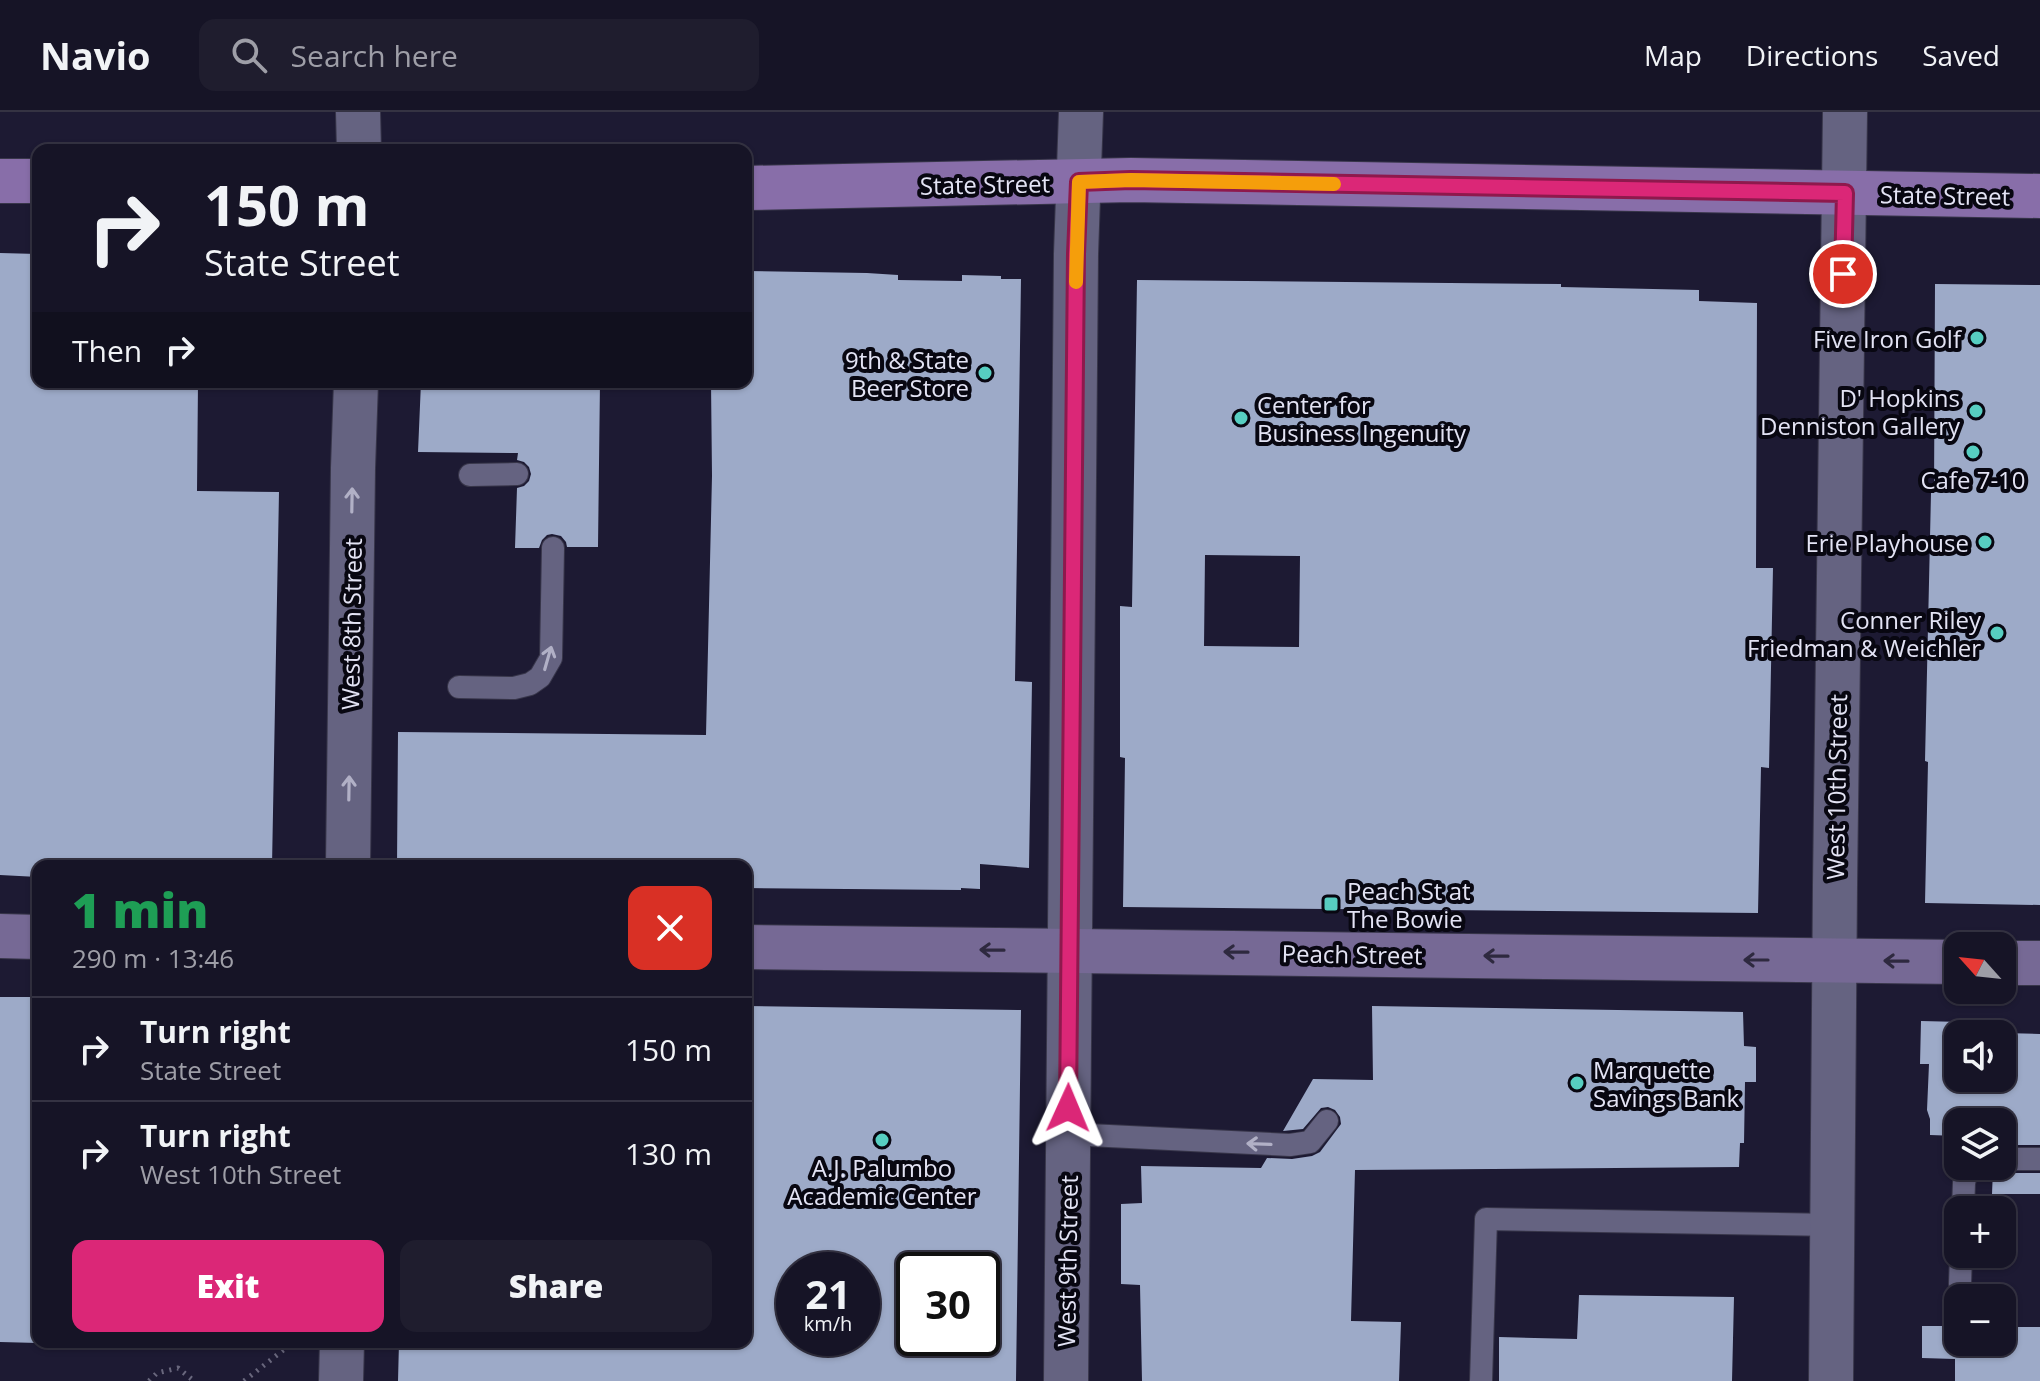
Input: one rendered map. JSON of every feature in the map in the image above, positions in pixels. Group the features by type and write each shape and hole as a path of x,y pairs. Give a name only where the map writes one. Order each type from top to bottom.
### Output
{"main road":[{"name":"State Street","path":"752,188 1131,180 2040,196"},
{"path":"0,181 32,181"},
{"path":"0,936 32,937"},
{"name":"Peach Street","path":"752,947 1944,962"},
{"path":"2016,963 2040,963"}],"street":[{"path":"358,112 359,144"},
{"name":"West 9th Street","path":"1066,1381 1076,270 1081,112"},
{"name":"West 10th Street","path":"1831,1381 1845,112"},
{"name":"West 8th Street","path":"348,860 356,388"},
{"path":"341,1381 342,1348"}],"lane":[{"path":"470,475 517,474"},
{"path":"459,687 514,688 530,684 540,677 551,658 553,548"},
{"path":"1068,1134 1290,1145 1310,1142 1327,1121"},
{"path":"2016,1159 2040,1159"},
{"path":"1481,1381 1486,1219 1832,1225"},
{"path":"1960,1284 1961,1268"}],"path":[{"path":"244,1381 286,1348"},
{"path":"149,1381 157,1373 178,1368 194,1381"}],"building":[{"path":"0,253 32,254 32,388 198,388 197,491 279,492 272,860 32,860 32,877 0,875"},
{"path":"752,271 867,273 898,275 898,280 962,281 962,275 1021,279 1015,681 1032,682 1029,868 980,864 980,889 752,888 752,860 397,860 398,732 706,735 711,388 752,388"},
{"path":"1137,280 1561,284 1561,287 1699,290 1699,301 1757,303 1756,568 1773,568 1769,768 1761,767 1758,913 1123,907 1125,758 1120,757 1120,606 1132,607","holes":["1205,555 1300,556 1299,647 1204,646"]},
{"path":"1935,284 2040,285 2040,905 1925,903"},
{"path":"421,388 600,388 598,547 567,547 561,536 552,534 542,540 539,548 515,548 517,488 529,481 531,474 524,462 517,460 518,453 418,452"},
{"path":"0,997 32,997 32,1343 0,1342"},
{"name":"A.J. Palumbo Academic Center","path":"752,1006 1021,1010 1016,1381 398,1381 399,1348 752,1348"},
{"path":"1372,1006 1743,1012 1744,1046 1756,1047 1756,1082 1745,1082 1744,1143 1740,1143 1739,1167 1355,1170 1351,1321 1401,1322 1399,1381 1142,1381 1140,1285 1121,1284 1121,1204 1142,1203 1141,1166 1261,1168 1267,1158 1292,1159 1320,1152 1341,1124 1335,1110 1321,1108 1303,1129 1283,1131 1313,1079 1373,1080"},
{"path":"1921,1021 1944,1022 1944,1092 2016,1092 2016,1033 2040,1034 2040,1145 2016,1145 2016,1108 1944,1108 1944,1136 1930,1135 1927,1110 1929,1064 1920,1064"},
{"path":"2016,1173 2040,1173 2040,1194 1992,1194 1993,1180 2016,1180"},
{"path":"1579,1295 1734,1297 1732,1381 1499,1381 1499,1337 1577,1339"},
{"path":"1922,1326 1944,1326 1944,1356 2016,1356 2016,1327 2040,1327 2040,1381 1955,1381 1955,1359 1922,1358"}],"slow traffic":[{"path":"1076,282 1079,182 1131,180 1334,184"}],"place":[{"name":"Five Iron Golf","path":"1977,338"},
{"name":"9th & State Beer Store","path":"985,373"},
{"name":"D' Hopkins Denniston Gallery","path":"1976,411"},
{"name":"Center for Business Ingenuity","path":"1241,418"},
{"name":"Cafe 7-10","path":"1973,452"},
{"name":"Erie Playhouse","path":"1985,542"},
{"name":"Conner Riley Friedman & Weichler","path":"1997,633"},
{"name":"Peach St at The Bowie","path":"1331,904"},
{"name":"Marquette Savings Bank","path":"1577,1083"},
{"name":"A.J. Palumbo Academic Center","path":"882,1140"}],"route":[{"path":"1068,1108 1079,182 1131,180 1845,193 1843,274"}]}
